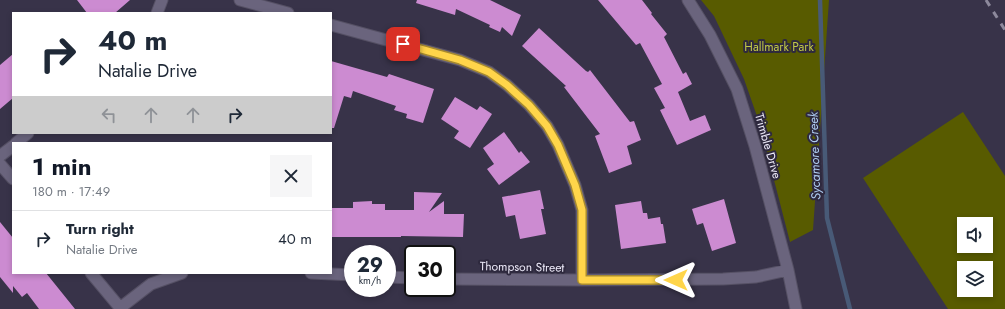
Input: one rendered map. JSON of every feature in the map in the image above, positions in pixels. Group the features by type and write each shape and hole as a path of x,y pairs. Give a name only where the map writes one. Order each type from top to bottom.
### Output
{"street":[{"path":"157,12 162,0"},
{"path":"240,0 284,12"},
{"name":"Trimble Drive","path":"688,0 710,35 737,89 755,146 788,270 796,309"},
{"path":"332,25 460,60 489,72 507,85 529,105 547,126 558,145 575,185 582,210 582,280"},
{"path":"17,142 27,134"},
{"path":"0,156 12,147"},
{"path":"0,164 12,178"},
{"name":"Thompson Street","path":"456,279 723,279 756,277 788,270"},
{"path":"92,274 121,308 150,284 179,274"},
{"path":"325,274 344,275"}],"green space":[{"name":"Hallmark Park","path":"701,0 829,0 813,230 790,242 759,122 744,79 714,16"},
{"path":"963,112 1005,176 1005,309 948,309 863,178"}],"building":[{"path":"77,0 130,0 116,12 86,12"},
{"path":"417,0 490,0 521,15 512,36 502,27 500,32 489,27 490,25 456,9 455,15 416,3"},
{"path":"598,0 642,0 667,34 664,37 683,74 686,72 692,84 678,92 690,121 705,115 711,130 677,145 660,110 665,108 654,88 662,84 640,43 636,45"},
{"path":"539,28 586,71 588,72 590,70 630,122 634,121 641,140 627,146 632,164 609,173 595,136 600,134 564,87 566,86 522,46"},
{"path":"12,55 12,99 0,109 0,65"},
{"path":"332,61 387,77 389,74 434,89 423,123 406,118 407,114 394,110 396,106 353,91 351,98 344,96 334,128 332,128"},
{"path":"455,97 477,110 480,106 492,114 470,148 454,138 459,131 441,119"},
{"path":"504,132 519,153 521,151 530,162 499,185 487,169 494,164 483,148"},
{"path":"540,190 544,209 541,209 546,234 520,239 515,215 506,217 502,197"},
{"path":"414,192 442,193 429,212 444,201 444,214 464,214 463,237 332,237 332,208 353,208 353,202 372,201 372,204 385,204 385,210 414,210"},
{"path":"724,199 736,243 712,251 703,223 697,225 692,209"},
{"path":"641,201 643,213 647,213 648,219 660,217 661,224 663,224 666,243 621,249 615,205"},
{"path":"0,222 12,237 12,274 47,274 75,309 39,309 27,293 22,297 13,286 13,293 0,277"}],"waterway":[{"name":"Sycamore Creek","path":"820,0 827,218 850,309"}],"railway":[{"path":"986,0 1005,30"}],"route":[{"path":"403,44 460,60 489,72 507,85 529,105 547,126 558,145 575,185 582,210 582,280 676,280"}]}
